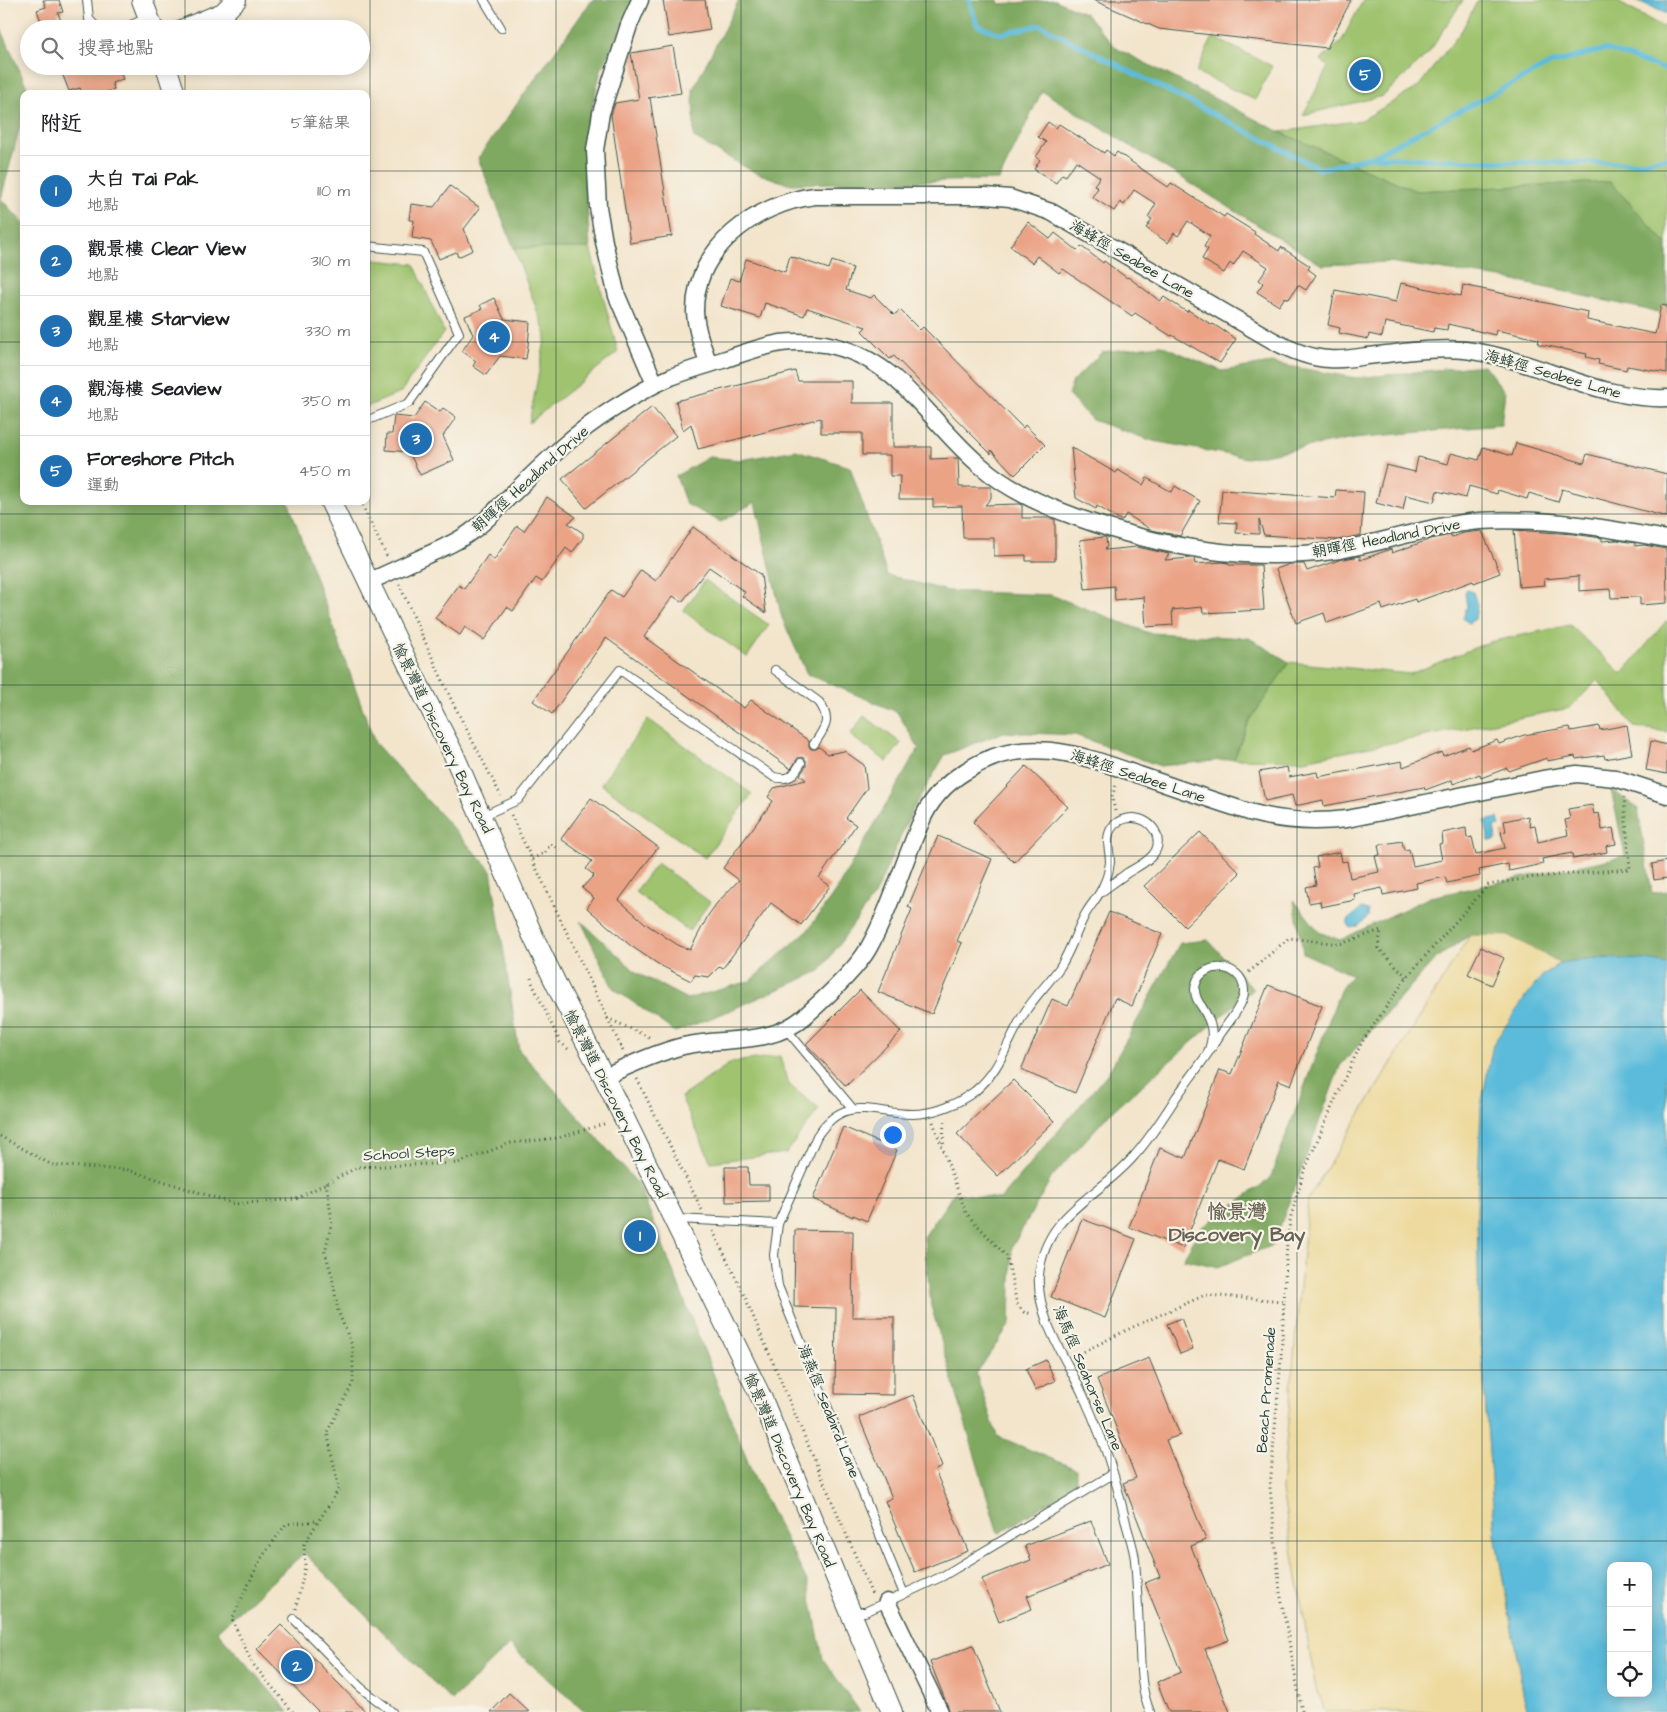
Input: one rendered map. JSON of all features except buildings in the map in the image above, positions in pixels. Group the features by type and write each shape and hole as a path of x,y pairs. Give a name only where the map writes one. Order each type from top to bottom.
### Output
{"street":[{"path":"206,20 223,13 236,0"},
{"path":"640,0 629,25 601,113 595,150 598,207 617,296 655,384"},
{"path":"169,75 174,90"},
{"name":"海蜂徑 Seabee Lane","path":"708,364 696,322 695,312 698,289 702,276 716,252 730,235 750,219 788,201 815,196 986,196 1010,198 1051,212 1272,340 1301,354 1330,359 1430,350 1470,351 1519,361 1613,392 1641,397 1667,398"},
{"name":"朝暉徑 Headland Drive","path":"368,582 451,544 472,532 549,459 581,432 610,411 655,384 708,364 784,343 817,343 849,350 865,357 892,375 978,464 1010,487 1033,499 1080,519 1134,535 1185,547 1250,554 1318,553 1360,546 1442,526 1496,520 1574,524 1667,539"},
{"name":"愉景灣道 Discovery Bay Road","path":"332,505 453,753 533,936 762,1399 892,1712"},
{"name":"海蜂徑 Seabee Lane","path":"604,1077 629,1065 684,1046 768,1036 786,1029 802,1018 853,969 867,951 878,930 928,806 959,775 972,766 997,756 1030,749 1069,753 1263,816 1313,822 1367,816 1566,775 1603,775 1667,795"},
{"path":"882,1604 940,1712"}],"lane":[{"path":"87,0 90,20"},
{"path":"484,0 501,28"},
{"path":"370,246 423,252 458,333 409,403 370,419"},
{"path":"482,816 518,800 620,670 774,777 783,779 790,777 801,764"},
{"path":"775,670 819,702 823,707 827,720 826,726 814,744"},
{"path":"786,1029 853,1109 912,1114 929,1112 945,1107 975,1091 998,1066 1019,1023 1034,999 1061,966 1069,953 1087,912 1100,893 1110,862 1108,840 1111,830 1118,822 1128,818 1140,818 1149,824 1155,833 1157,843 1154,854 1147,862 1100,893"},
{"name":"海馬徑 Seahorse Lane","path":"1150,1712 1140,1670 1135,1556 1113,1474 1088,1406 1045,1314 1040,1298 1039,1275 1044,1253 1053,1232 1067,1214 1103,1187 1135,1156 1208,1052 1241,1003 1244,992 1241,979 1227,967 1216,966 1206,971 1198,979 1195,989 1197,1000 1208,1018 1211,1029 1213,1040 1208,1052"},
{"name":"海燕徑 Seabird Lane","path":"853,1109 838,1114 826,1123 818,1136 783,1210 778,1224 774,1255 778,1286 904,1594"},
{"path":"674,1219 778,1224"},
{"path":"850,1612 865,1612 952,1571 1113,1474"},
{"path":"294,1620 358,1686 379,1700 392,1712"}],"path":[{"path":"362,505 451,698 532,859 629,1065 745,1297 882,1604"},
{"path":"1118,822 1112,797 1120,769"},
{"name":"Beach Promenade","path":"1302,1712 1280,1592 1270,1487 1289,1233 1303,1174 1362,1042 1407,977 1488,885 1534,877 1630,870 1624,796 1628,782"},
{"path":"532,859 544,853 551,844 560,849"},
{"path":"1241,979 1288,938 1340,944 1381,930 1378,948 1407,977"},
{"path":"606,1018 660,1042 684,1046"},
{"path":"942,1146 945,1107"},
{"path":"929,1112 966,1213 1007,1257 1017,1304 1024,1312 1034,1315 1045,1314"},
{"name":"School Steps","path":"0,1136 52,1165 128,1170 235,1204 296,1199 358,1167 458,1163 511,1143 558,1138 594,1127"},
{"path":"294,1620 305,1566 304,1544 339,1489 327,1432 353,1383 353,1348 338,1311 332,1276 325,1252 332,1222 326,1182"},
{"path":"1066,1361 1134,1327 1206,1295 1284,1301"},
{"path":"292,1712 252,1662 232,1619 260,1560 286,1524 317,1521"}],"green space":[{"path":"592,0 635,0 601,70 583,143 590,248 514,248 478,158"},
{"path":"739,0 998,0 999,4 1055,0 1086,14 1116,48 1280,132 1416,191 1610,182 1667,244 1667,314 1501,278 1389,262 1322,265 1042,91 999,180 788,184 754,172 694,138 693,89"},
{"path":"1363,0 1463,0 1428,54 1383,96 1303,115 1328,67 1321,60 1341,42"},
{"path":"1478,0 1614,0 1667,29 1667,244 1610,182 1416,191 1280,132 1362,120 1418,87 1462,30"},
{"path":"0,26 28,90 20,90 20,126 1,199 20,220 20,505 289,505 375,743 491,870 519,1050 639,1185 753,1475 808,1583 823,1659 860,1712 586,1712 509,1645 452,1701 304,1553 217,1631 289,1712 0,1712"},
{"path":"1213,37 1272,66 1255,100 1196,72"},
{"path":"514,248 590,248 618,352 529,423 546,335"},
{"path":"370,259 414,264 444,332 400,393 370,405"},
{"path":"1161,345 1222,371 1271,363 1356,378 1484,365 1505,392 1501,425 1354,438 1247,458 1153,441 1092,420 1068,395 1073,381 1102,352"},
{"path":"796,450 850,467 887,575 948,591 1051,595 1149,633 1249,638 1289,662 1249,722 1234,759 1160,766 1075,735 1004,732 945,755 914,807 875,894 820,971 675,1032 613,988 581,921 637,973 687,999 750,981 808,930 835,892 919,748 897,712 807,674 782,618 755,502 721,522 686,504 676,476 709,457 741,460"},
{"path":"705,580 769,625 747,657 683,611"},
{"path":"1667,620 1667,732 1634,727 1598,680 1570,708 1304,760 1234,759 1249,722 1289,662 1410,674 1489,642 1570,625 1622,674"},
{"path":"864,716 901,743 887,762 850,735"},
{"path":"648,719 752,794 705,858 601,784"},
{"path":"1611,789 1638,809 1652,893 1667,891 1667,964 1647,960 1612,958 1595,958 1561,963 1509,936 1470,935 1434,960 1340,1066 1273,1245 1218,1267 1183,1259 1202,1227 1270,1179 1341,988 1352,975 1303,953 1294,900 1319,932 1340,940 1430,897 1625,856"},
{"path":"657,863 710,902 689,931 635,892"},
{"path":"1208,940 1253,989 1109,1114 1052,1177 1012,1247 1010,1324 976,1374 997,1436 1076,1469 1076,1485 998,1534 931,1306 924,1237 954,1193 1000,1199 1108,1073 1180,943"},
{"path":"780,1056 788,1084 819,1109 786,1153 711,1162 681,1097 732,1062"}],"sand":[{"path":"1470,935 1509,936 1561,963 1543,975 1525,998 1477,1208 1479,1314 1495,1534 1528,1712 1325,1712 1315,1683 1282,1490 1308,1199"}],"water":[{"path":"1636,0 1667,0 1667,14"},
{"path":"1467,590 1473,592 1477,605 1475,619 1469,623 1463,619 1467,606 1465,593"},
{"path":"1498,818 1500,826 1494,827 1496,840 1489,841 1485,821"},
{"path":"1362,908 1368,910 1368,917 1358,926 1351,928 1348,926 1348,920"},
{"path":"1595,958 1647,960 1667,964 1667,1712 1528,1712 1495,1534 1479,1314 1477,1208 1481,1106 1493,1044 1543,975 1561,963"}],"waterway":[{"path":"969,0 977,25 1000,34 1040,25 1320,169 1371,157 1550,64 1606,49 1667,70"},
{"path":"1372,157 1508,162 1636,163 1667,158"}],"place":[{"name":"Foreshore Pitch","path":"1365,75"},
{"name":"觀海樓 Seaview","path":"494,337"},
{"name":"觀星樓 Starview","path":"416,439"},
{"name":"大白 Tai Pak","path":"640,1236"},
{"name":"觀景樓 Clear View","path":"297,1666"}],"district":[{"name":"愉景灣 Discovery Bay","path":"1237,1222"}]}
